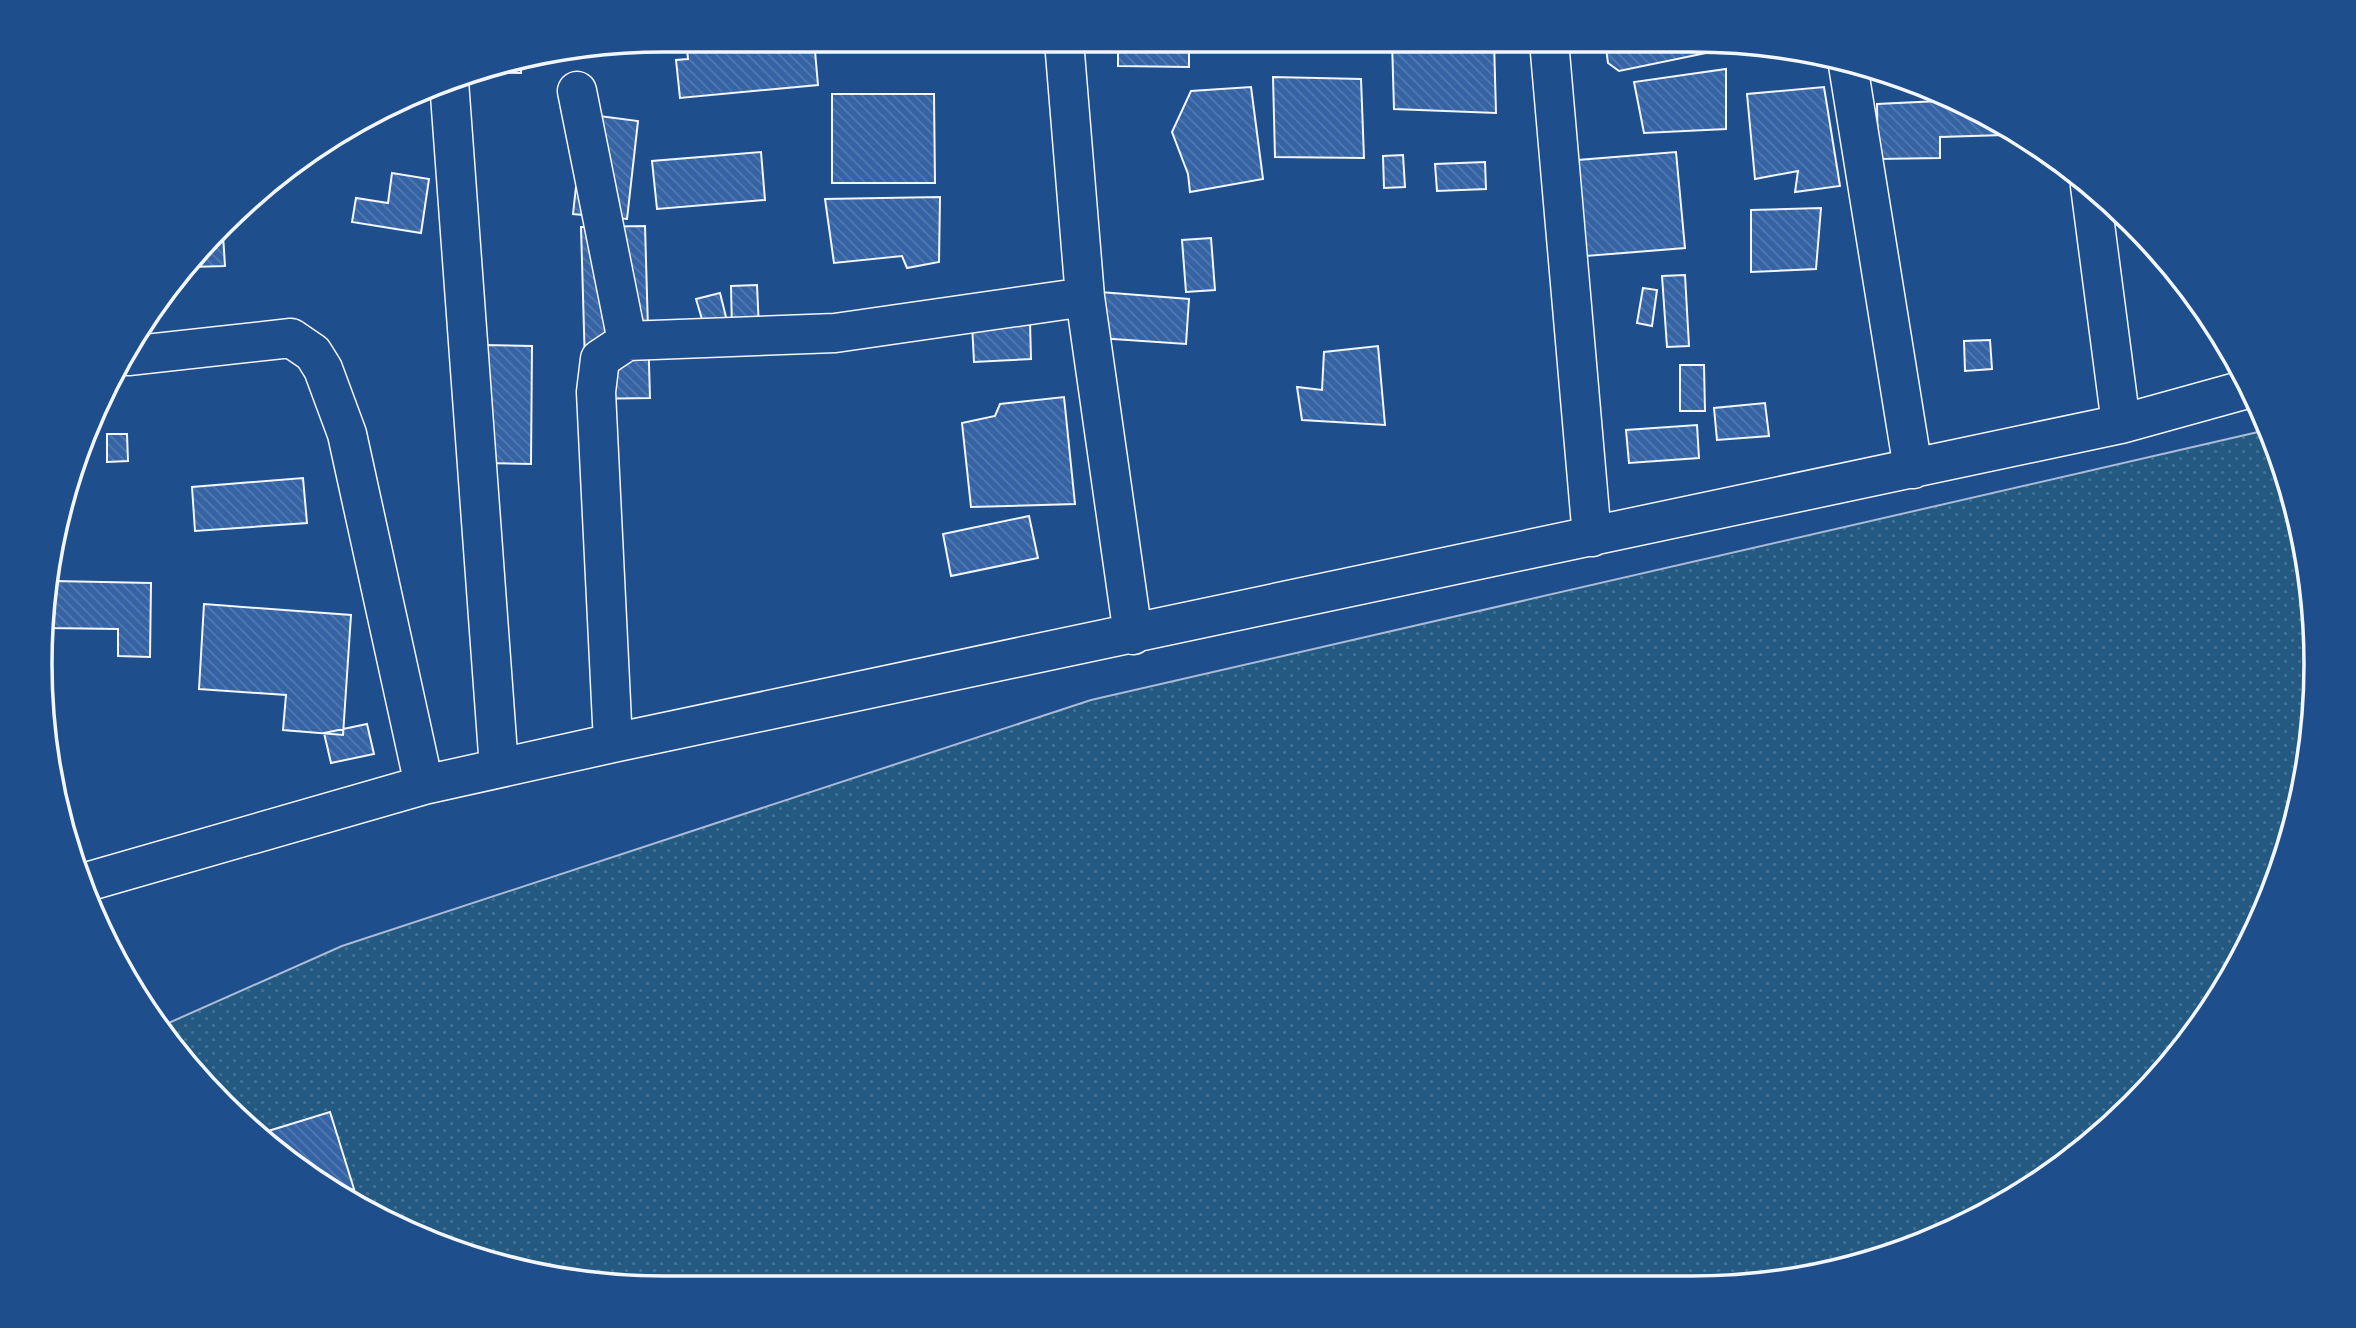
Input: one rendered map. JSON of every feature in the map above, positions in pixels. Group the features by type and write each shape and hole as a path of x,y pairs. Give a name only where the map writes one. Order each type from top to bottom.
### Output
{"street":[{"path":"1064,52 1085,297 1133,635"},
{"path":"1550,52 1592,537"},
{"path":"1849,73 1913,468"},
{"path":"577,91 627,341"},
{"path":"450,92 499,768"},
{"path":"2093,202 2121,424"},
{"path":"613,743 596,391 600,359 627,341 835,332 1085,297"},
{"path":"136,355 291,338 313,353 323,369 347,434 424,785"},
{"path":"92,880 424,785 2121,424 2239,391"}],"shaded area":[{"path":"2258,432 2283,506 2292,545 2304,664 2292,783 2271,861 2257,898 2222,970 2177,1036 2152,1067 2095,1124 2064,1149 1998,1194 1926,1229 1889,1243 1811,1264 1692,1276 664,1276 584,1270 506,1255 467,1243 430,1229 358,1194 292,1149 261,1124 204,1067 169,1023 342,946 1091,700"}],"building":[{"path":"687,52 815,52 818,85 680,98 676,60 688,59"},
{"path":"1118,52 1189,52 1189,67 1118,66"},
{"path":"1392,52 1494,52 1496,113 1394,109"},
{"path":"1606,52 1707,53 1619,71 1608,63"},
{"path":"1726,69 1726,129 1644,133 1634,82"},
{"path":"1273,77 1361,79 1364,158 1275,157"},
{"path":"1251,87 1263,179 1190,192 1188,174 1172,132 1191,91"},
{"path":"1824,87 1840,186 1795,192 1798,171 1755,179 1747,94"},
{"path":"832,94 934,94 935,183 832,183"},
{"path":"1931,101 2000,135 1940,137 1940,158 1878,159 1877,104"},
{"path":"584,114 638,121 627,219 573,214"},
{"path":"761,152 765,200 657,209 652,161"},
{"path":"1676,152 1685,248 1586,256 1578,160"},
{"path":"1403,155 1405,187 1384,188 1383,156"},
{"path":"1485,162 1486,189 1437,191 1435,164"},
{"path":"392,173 429,179 421,233 352,222 356,198 388,203"},
{"path":"940,197 939,262 907,268 902,256 834,263 825,199"},
{"path":"1821,208 1816,269 1751,272 1751,210"},
{"path":"645,226 650,398 586,399 581,227"},
{"path":"1211,238 1215,290 1186,292 1182,240"},
{"path":"223,241 225,266 199,267"},
{"path":"1685,275 1689,346 1667,347 1662,276"},
{"path":"757,285 759,329 732,330 731,286"},
{"path":"1643,288 1657,290 1652,326 1637,323"},
{"path":"1087,291 1189,299 1186,344 1084,337"},
{"path":"720,293 731,337 709,343 696,299"},
{"path":"1030,322 1031,359 974,362 972,324"},
{"path":"1990,340 1992,369 1965,371 1964,341"},
{"path":"483,345 532,346 531,464 483,463"},
{"path":"1378,346 1385,425 1302,420 1297,387 1322,390 1324,352"},
{"path":"1680,365 1704,365 1705,411 1680,411"},
{"path":"1064,397 1075,504 971,507 962,423 995,416 1000,404"},
{"path":"1765,403 1769,436 1717,440 1714,408"},
{"path":"1697,425 1699,458 1629,463 1626,430"},
{"path":"107,434 127,434 128,461 107,462"},
{"path":"303,478 307,523 195,531 192,487"},
{"path":"1029,516 1038,558 951,576 943,534"},
{"path":"58,581 151,583 150,657 118,656 118,629 54,628"},
{"path":"204,604 351,615 343,735 283,730 286,695 199,689"},
{"path":"367,724 374,754 331,763 324,733"},
{"path":"330,1112 354,1189 324,1172 269,1131"}]}
